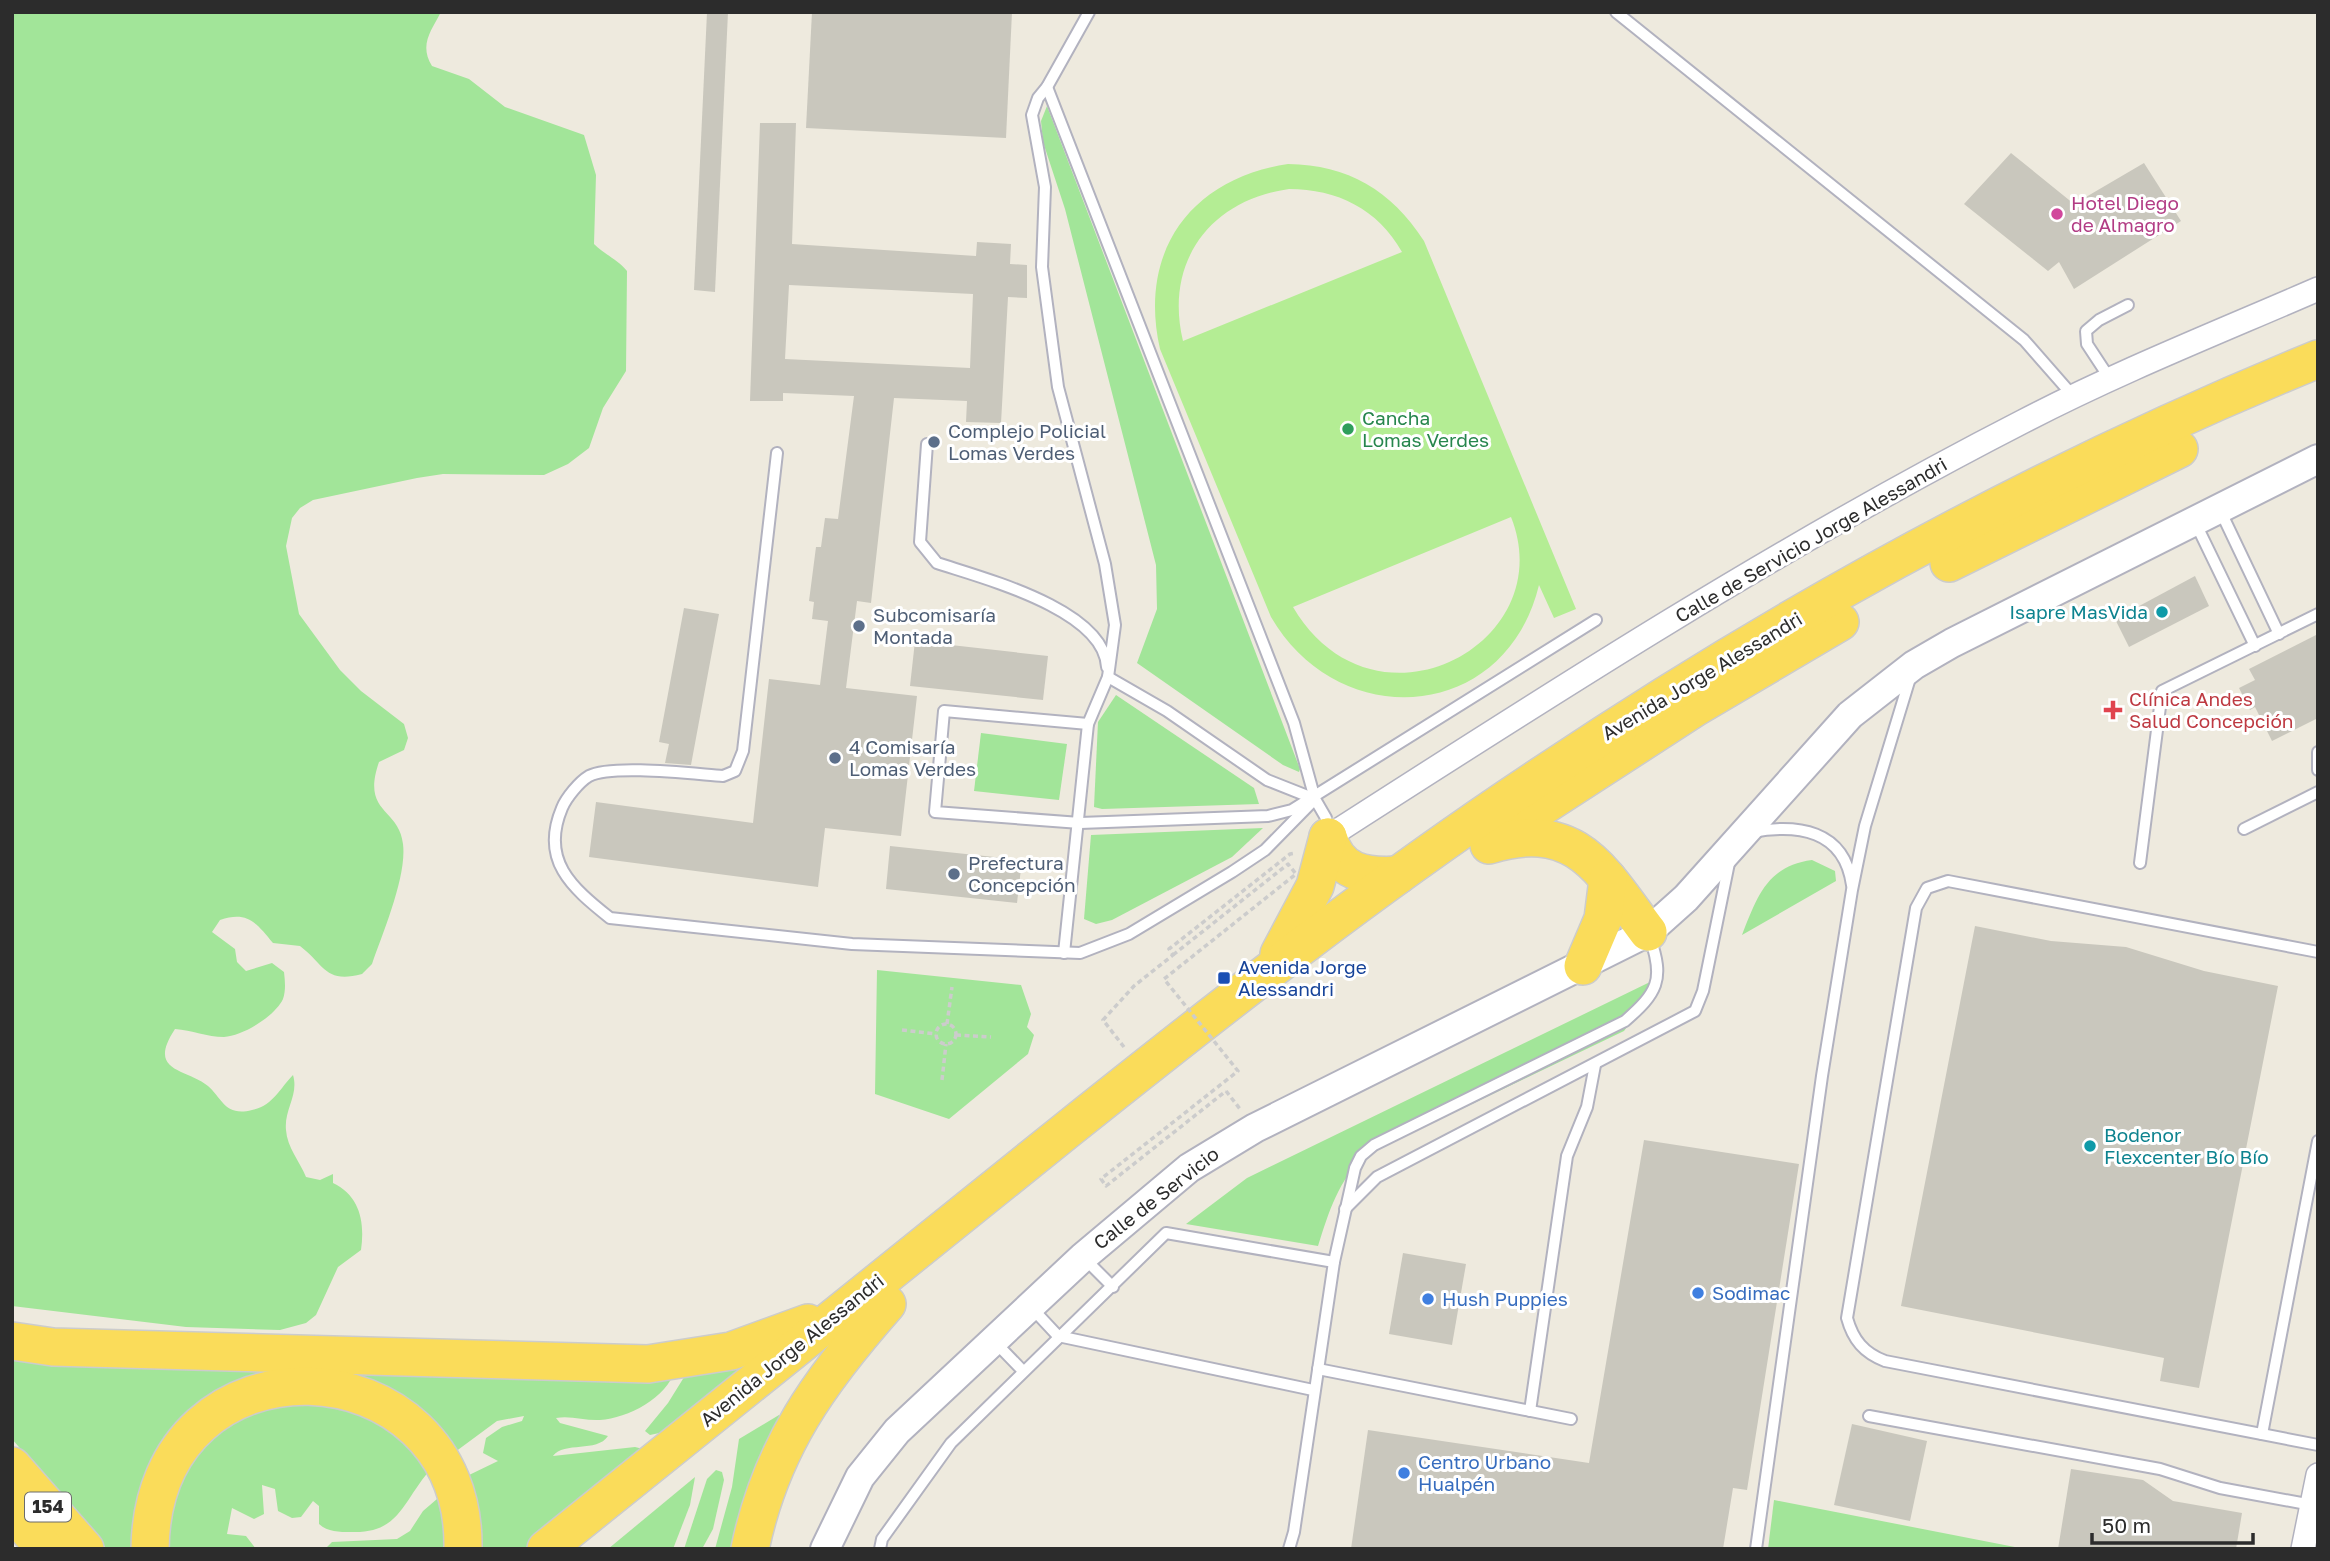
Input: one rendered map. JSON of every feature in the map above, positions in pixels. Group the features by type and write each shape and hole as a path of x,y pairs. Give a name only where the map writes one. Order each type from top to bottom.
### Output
{"highway":[{"name":"Avenida Jorge Alessandri","path":"586,1549 870,1302 1269,970 1398,875 1550,769 1781,626 1994,510 2090,462 2318,359"},
{"name":"Avenida Jorge Alessandri","path":"546,1549 870,1302 1481,847 1696,707 1853,614 2099,487 2318,387"},
{"path":"1481,847 1512,840 1555,841 1589,857 1648,932"},
{"path":"1314,844 1351,870 1368,875 1398,875"},
{"path":"1269,970 1307,906 1319,874 1314,844"},
{"path":"1583,966 1602,919 1608,879"},
{"path":"12,1341 67,1347 648,1364 704,1357 744,1347 870,1302"},
{"path":"750,1549 764,1491 792,1430 870,1302"},
{"path":"150,1549 151,1522 160,1488 184,1442 225,1406 262,1391 293,1385 328,1387 363,1396 384,1406 417,1432 440,1461 454,1489 463,1549"},
{"name":"154","path":"12,1466 85,1549"},
{"name":"154","path":"12,1511 45,1549"}],"street":[{"name":"Calle de Servicio Jorge Alessandri","path":"1314,844 1552,694 1812,536 1952,458 2110,379 2318,289"},
{"path":"1583,966 1648,932 1674,911 1850,715 1914,665 2318,459"},
{"name":"Calle de Servicio","path":"825,1549 846,1502 877,1454 911,1417 1083,1256 1189,1168 1221,1146 1583,966"},
{"path":"2303,1549 2318,1475"}],"lane":[{"path":"1065,953 1088,724 1108,677 1115,625 1105,564 1058,387 1042,267 1046,207 1032,115 1038,98 1047,87 1089,12"},
{"path":"1616,12 2024,340 2074,397"},
{"path":"1047,87 1294,723 1315,799 1326,818 1314,844"},
{"path":"2110,379 2087,344 2086,331 2128,304"},
{"path":"927,444 920,542 926,552 937,563 1031,595 1075,620 1098,641 1107,659 1108,677"},
{"path":"777,453 743,751 735,771 723,776 625,771 590,776 565,800 552,830 557,861 582,895 610,918 852,944 1080,953 1129,934 1232,872 1265,850 1315,799 1339,780 1596,620"},
{"path":"2206,514 2279,634"},
{"path":"2206,514 2255,646"},
{"path":"2140,863 2162,691 2318,614"},
{"path":"1756,1549 1822,1076 1853,890 1865,826 1914,665"},
{"path":"1108,677 1167,711 1267,780 1315,799"},
{"path":"1088,724 944,711 934,812 1080,823 1268,816 1292,810 1315,799"},
{"path":"2318,752 2318,770"},
{"path":"2244,830 2318,792"},
{"path":"1345,1209 1377,1177 1695,1011 1703,991 1737,839 1791,828 1808,829 1821,836 1845,862 1853,890"},
{"path":"2318,952 1948,881 1927,888 1916,908 1847,1318 1856,1341 1874,1357 1885,1361 2318,1445"},
{"path":"1289,1549 1296,1521 1313,1390 1334,1262 1355,1168 1361,1156 1374,1145 1625,1021 1649,1000 1657,984 1659,963 1648,932"},
{"path":"1530,1411 1567,1156 1587,1107 1595,1065"},
{"path":"2262,1434 2318,1141"},
{"path":"880,1549 882,1539 951,1443 1166,1233 1334,1262"},
{"path":"1083,1256 1113,1287"},
{"path":"1030,1306 1058,1336 1313,1390"},
{"path":"993,1340 1023,1371"},
{"path":"1318,1369 1572,1419"},
{"path":"1869,1416 2161,1469 2220,1488 2312,1505"}],"path":[{"path":"1173,954 1169,949 1290,854 1314,844"},
{"path":"1125,1048 1103,1020 1135,986 1288,864 1296,874 1164,979 1238,1072 1101,1179 1106,1186 1226,1091"},
{"path":"947,1024 952,987"},
{"path":"947,1024 955,1029 956,1035 954,1041 946,1044 941,1043 936,1034 938,1028 947,1024"},
{"path":"902,1030 936,1034"},
{"path":"956,1035 991,1037"},
{"path":"942,1080 946,1044"}],"green space":[{"path":"12,12 441,12 426,45 432,66 469,79 505,107 584,135 596,175 594,244 627,271 626,371 603,408 589,448 568,464 544,475 443,474 417,478 313,500 300,508 292,518 286,546 299,614 340,670 361,691 404,724 408,738 404,750 379,762 375,779 378,801 400,832 403,857 393,904 372,964 362,974 340,977 333,975 300,946 273,943 250,920 237,917 220,920 212,932 235,949 237,962 246,971 272,963 284,972 283,999 266,1018 240,1033 218,1037 175,1029 167,1043 167,1062 208,1086 225,1105 236,1111 252,1110 265,1105 293,1075 294,1089 286,1122 291,1148 306,1177 320,1180 333,1174 333,1183 349,1195 359,1211 361,1250 338,1267 316,1315 306,1323 280,1330 186,1327 12,1306"},
{"path":"1047,106 1299,772 1283,765 1137,663 1157,609 1156,565 1065,209 1043,142 1041,121"},
{"name":"Cancha Lomas Verdes","path":"1288,164 1330,169 1349,175 1382,194 1411,223 1424,241 1576,609 1554,618 1539,585 1521,631 1493,664 1458,686 1418,697 1377,695 1337,681 1301,655 1271,617 1160,349 1155,314 1157,281 1165,252 1179,226 1199,204 1224,186 1253,172","holes":["1289,189 1324,193 1354,204 1381,224 1402,252 1183,341 1179,312 1180,285 1187,261 1199,240 1216,221 1236,206 1261,195","1511,517 1520,563 1510,604 1486,637 1452,661 1411,672 1368,669 1328,648 1293,607"]},
{"path":"1116,695 1254,788 1259,804 1102,809 1094,807 1098,722"},
{"path":"981,733 1067,744 1059,800 974,791"},
{"path":"1263,828 1232,857 1112,920 1096,924 1084,919 1091,835"},
{"path":"1812,860 1835,871 1836,881 1742,935 1759,896 1774,876 1797,863"},
{"path":"877,970 1021,985 1031,1014 1027,1027 1034,1035 1028,1054 949,1119 875,1094"},
{"path":"1650,982 1642,1006 1624,1031 1366,1155 1341,1186 1318,1246 1186,1224 1247,1178"},
{"path":"12,1349 675,1370 671,1380 655,1398 634,1411 600,1420 556,1418 560,1423 608,1436 596,1444 565,1449 553,1456 635,1447 643,1449 529,1549 474,1549 467,1476 498,1461 483,1453 486,1438 502,1427 522,1421 524,1416 497,1421 451,1455 430,1428 243,1386 137,1549 107,1549 12,1439"},
{"path":"765,1349 664,1432 650,1435 645,1431 668,1403 686,1374"},
{"path":"257,1399 366,1406 433,1467 400,1512 381,1527 368,1531 338,1532 322,1527 319,1524 319,1506 313,1501 301,1517 292,1518 278,1511 275,1489 262,1485 264,1514 254,1519 232,1508 227,1534 246,1536 256,1549 160,1549 174,1471"},
{"path":"779,1415 781,1418 736,1549 715,1549 732,1487 739,1439"},
{"path":"716,1470 722,1472 724,1480 713,1529 702,1549 684,1549 707,1479"},
{"path":"695,1477 690,1505 673,1549 608,1549"},
{"path":"444,1493 454,1549 325,1549 332,1542 397,1539 410,1531 423,1511"},
{"path":"1774,1500 2025,1549 1768,1549"}],"building":[{"path":"707,12 728,12 715,292 694,290"},
{"path":"812,12 1012,12 1006,138 806,128"},
{"path":"760,123 796,123 792,244 976,256 977,242 1011,244 1010,264 1027,265 1027,298 1008,297 1001,423 966,422 967,401 894,398 871,603 857,601 846,688 917,696 901,836 825,828 818,887 589,857 596,802 753,823 769,679 820,685 828,621 812,619 814,602 809,601 816,547 821,547 825,518 838,519 854,396 783,393 783,401 750,401","holes":["789,285 973,294 970,368 785,359"]},
{"path":"2011,153 2074,204 2144,163 2181,221 2074,289 2059,262 2048,271 1964,204"},
{"name":"Isapre MasVida","path":"2195,576 2209,606 2129,647 2115,619"},
{"path":"684,608 719,614 691,765 665,763 669,744 659,742"},
{"path":"2318,634 2318,718 2272,741 2255,707 2250,710 2239,688 2255,680 2249,669"},
{"path":"915,641 1048,656 1043,700 910,686"},
{"name":"Prefectura Concepción","path":"890,846 1022,860 1017,903 886,889"},
{"name":"Bodenor Flexcenter Bío Bío","path":"1975,926 2051,941 2126,947 2204,971 2278,986 2199,1388 2160,1381 2164,1358 1901,1306"},
{"name":"Sodimac","path":"1644,1140 1799,1164 1747,1490 1733,1488 1723,1549 1351,1549 1368,1430 1589,1463"},
{"name":"Hush Puppies","path":"1403,1253 1466,1264 1452,1345 1389,1334"},
{"path":"1852,1424 1927,1441 1910,1521 1834,1505"},
{"path":"2071,1469 2143,1480 2173,1501 2242,1513 2236,1549 2058,1549"}],"place":[{"name":"Hotel Diego de Almagro","path":"2057,214"},
{"name":"Cancha Lomas Verdes","path":"1348,429"},
{"name":"Complejo Policial Lomas Verdes","path":"934,442"},
{"name":"Isapre MasVida","path":"2162,612"},
{"name":"Subcomisaría Montada","path":"859,626"},
{"name":"Clínica Andes Salud Concepción","path":"2113,710"},
{"name":"4 Comisaría Lomas Verdes","path":"835,758"},
{"name":"Prefectura Concepción","path":"954,874"},
{"name":"Avenida Jorge Alessandri","path":"1224,978"},
{"name":"Bodenor Flexcenter Bío Bío","path":"2090,1146"},
{"name":"Sodimac","path":"1698,1293"},
{"name":"Hush Puppies","path":"1428,1299"},
{"name":"Centro Urbano Hualpén","path":"1404,1473"}]}
